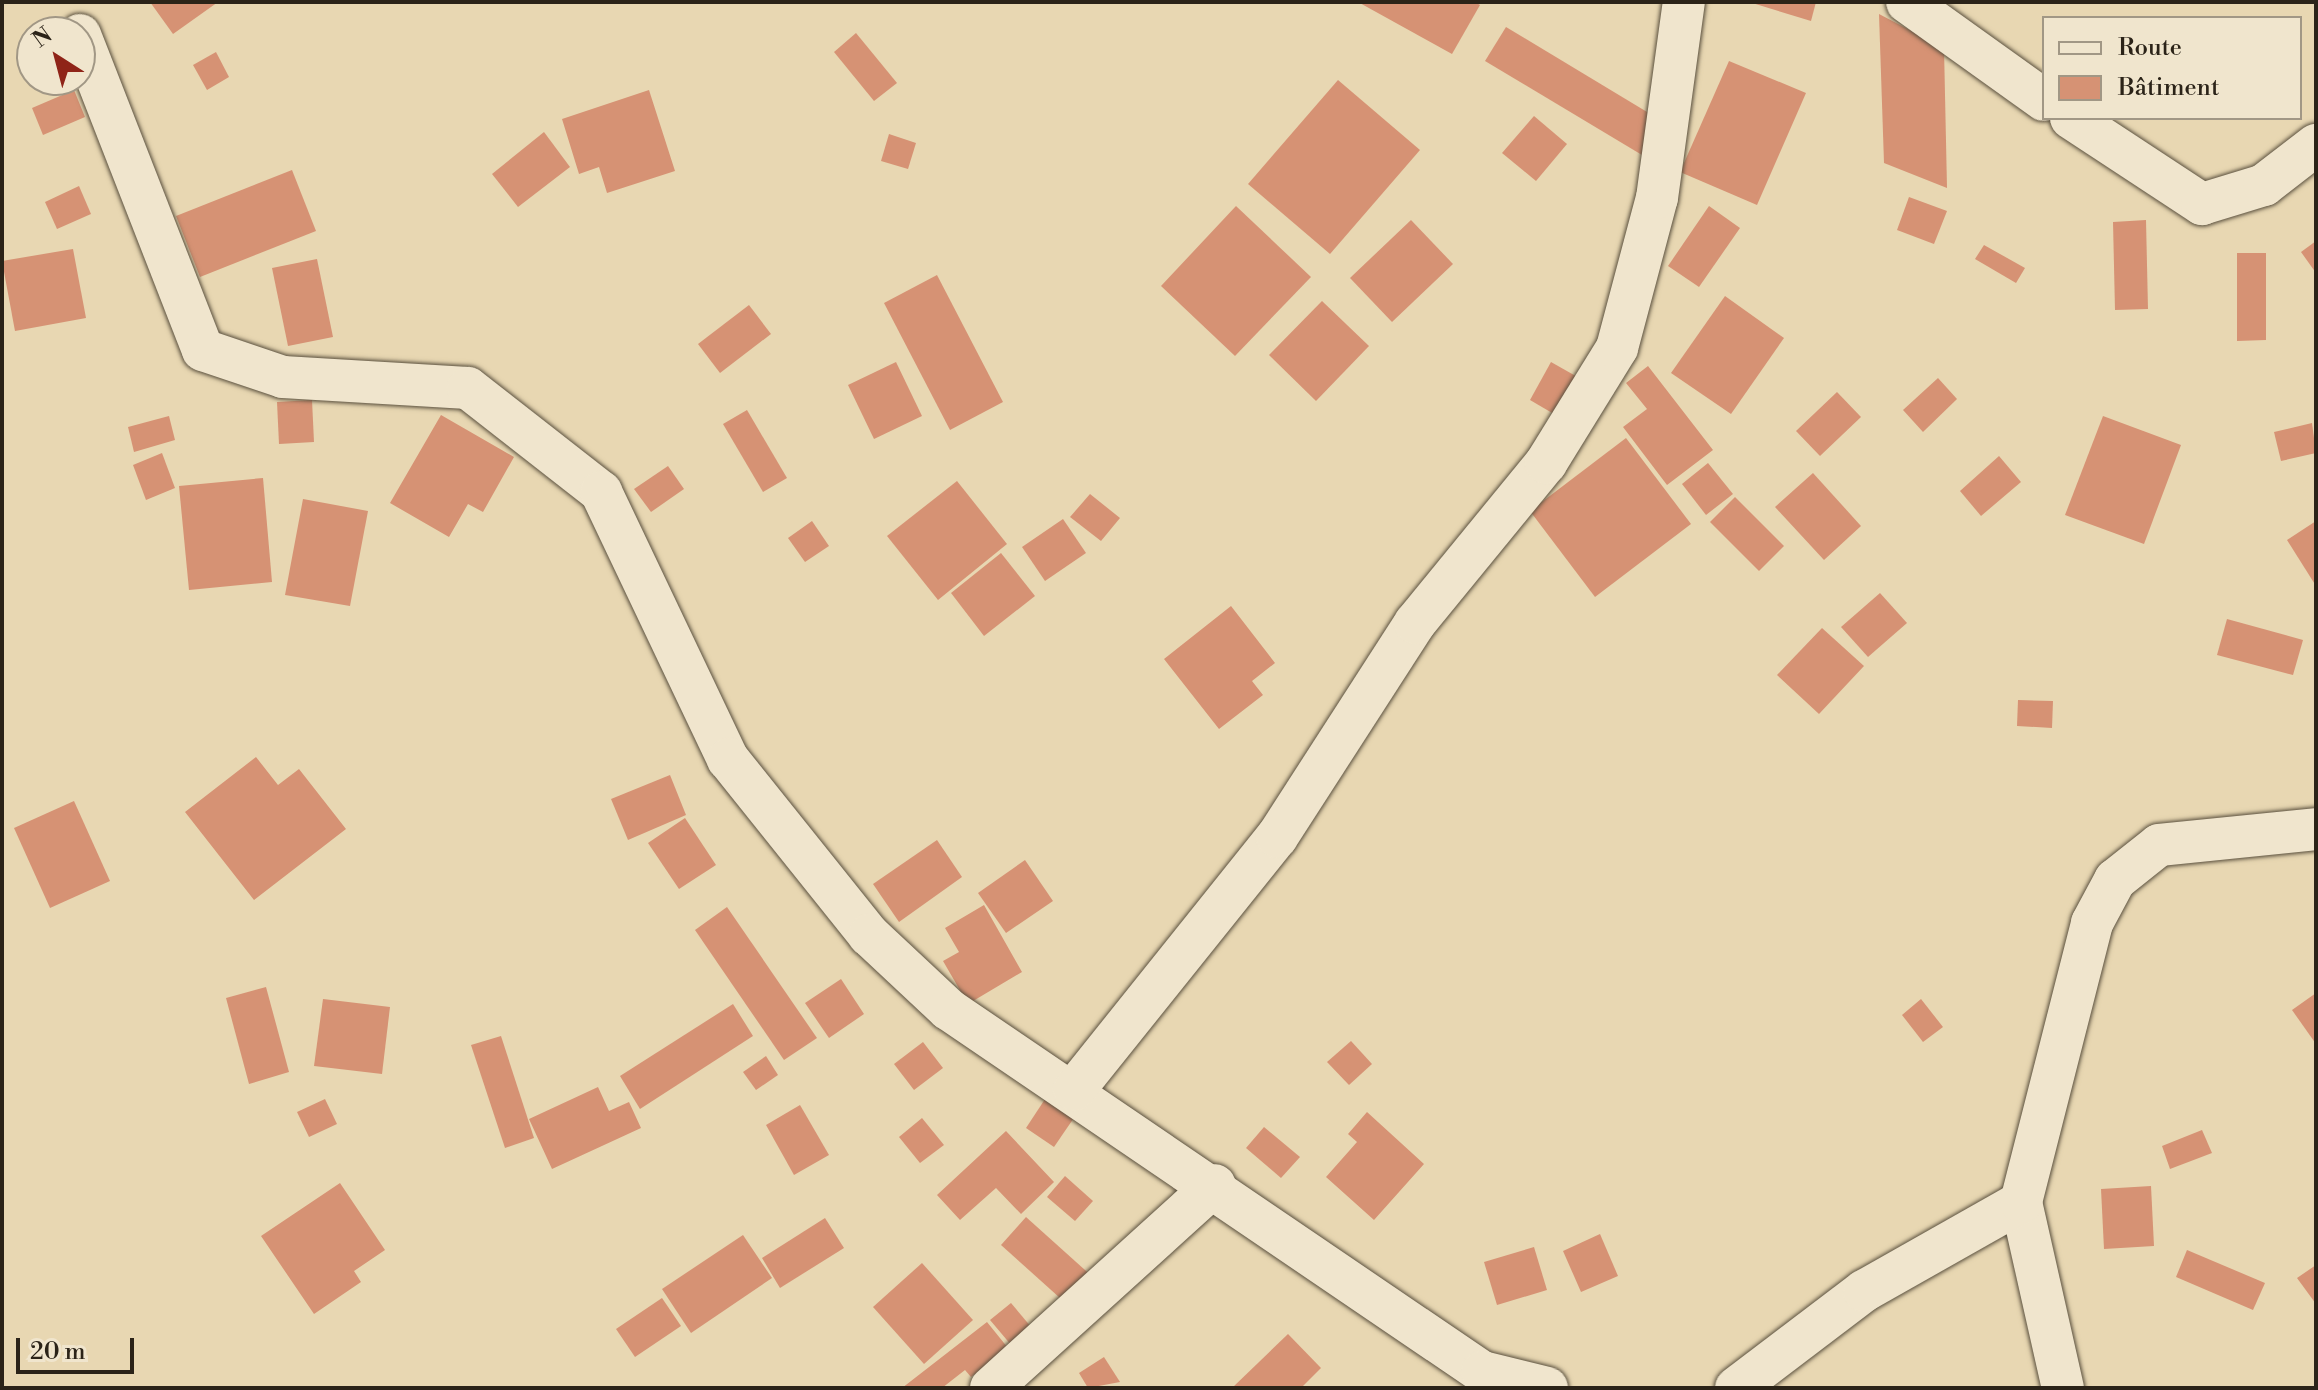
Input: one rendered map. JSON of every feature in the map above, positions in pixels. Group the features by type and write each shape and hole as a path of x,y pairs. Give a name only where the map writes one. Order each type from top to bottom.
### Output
{"street":[{"path":"1074,1090 1277,837 1415,623 1546,463 1617,348 1657,198 1684,2"},
{"path":"1907,2 2042,99"},
{"path":"96,74 203,350 283,377 468,388 601,492 728,759 869,935 948,1009 1215,1185 1482,1372 1547,1388"},
{"path":"2074,120 2202,204 2264,185 2316,145"},
{"path":"2063,1388 2021,1202 2092,923 2115,880 2159,845 2316,829"},
{"path":"991,1388 1215,1185"},
{"path":"1736,1388 1864,1291 2021,1202"}],"building":[{"path":"150,2 218,2 173,34"},
{"path":"1358,2 1475,2 1480,5 1452,54"},
{"path":"1749,2 1816,2 1811,21"},
{"path":"1879,14 1944,48 1947,188 1884,163"},
{"path":"1506,27 1662,121 1642,155 1485,61"},
{"path":"856,33 897,83 874,101 834,52"},
{"path":"216,52 229,77 207,90 193,65"},
{"path":"1729,61 1806,93 1757,205 1680,172"},
{"path":"1338,80 1420,150 1330,254 1248,184"},
{"path":"649,90 675,171 607,193 599,167 579,174 562,119"},
{"path":"60,96 76,96 85,117 43,135 32,108"},
{"path":"1534,116 1567,144 1536,181 1502,153"},
{"path":"544,132 570,167 518,207 492,174"},
{"path":"889,134 916,143 908,169 881,161"},
{"path":"292,170 316,231 200,277 176,216"},
{"path":"79,186 91,214 57,229 45,202"},
{"path":"1909,197 1947,211 1934,244 1897,230"},
{"path":"1236,206 1311,277 1235,356 1161,286"},
{"path":"1709,206 1740,228 1699,287 1668,266"},
{"path":"1411,220 1453,264 1392,322 1350,278"},
{"path":"2146,220 2148,309 2115,310 2113,222"},
{"path":"2316,241 2316,273 2301,252"},
{"path":"1984,245 2025,268 2016,283 1975,259"},
{"path":"73,249 86,318 15,331 2,261"},
{"path":"2237,253 2266,253 2266,340 2237,341"},
{"path":"317,259 333,337 288,346 272,268"},
{"path":"937,275 1003,402 950,430 884,303"},
{"path":"1725,296 1784,338 1731,414 1671,373"},
{"path":"1322,301 1369,346 1316,401 1269,355"},
{"path":"749,305 771,334 720,373 698,344"},
{"path":"896,362 922,416 874,439 848,385"},
{"path":"1551,362 1581,379 1559,417 1530,400"},
{"path":"1648,366 1713,450 1667,485 1623,427 1647,409 1626,383"},
{"path":"1938,378 1957,399 1923,432 1903,410"},
{"path":"1837,392 1861,417 1820,456 1796,431"},
{"path":"312,400 314,442 279,444 277,402"},
{"path":"747,410 787,478 763,492 723,424"},
{"path":"441,415 514,457 483,512 468,504 449,537 390,503"},
{"path":"169,416 175,440 134,452 128,427"},
{"path":"2103,416 2181,445 2144,544 2065,515"},
{"path":"2312,423 2316,453 2281,461 2274,432"},
{"path":"1626,438 1691,524 1595,597 1530,511"},
{"path":"162,453 175,488 146,500 133,465"},
{"path":"1999,456 2021,482 1981,516 1960,491"},
{"path":"1708,463 1733,494 1706,515 1682,484"},
{"path":"668,466 684,489 651,512 634,489"},
{"path":"1813,473 1861,526 1824,560 1775,507"},
{"path":"263,478 272,582 189,590 179,486"},
{"path":"957,481 1007,544 938,600 887,536"},
{"path":"1090,494 1120,518 1101,541 1070,517"},
{"path":"1735,497 1784,546 1759,571 1710,522"},
{"path":"303,499 368,511 350,606 285,595"},
{"path":"1063,519 1086,553 1045,581 1022,547"},
{"path":"812,521 829,546 805,562 788,538"},
{"path":"2316,521 2316,586 2287,540"},
{"path":"1001,553 1035,596 984,636 951,593"},
{"path":"1880,593 1907,623 1868,657 1841,627"},
{"path":"1231,606 1275,663 1252,681 1263,695 1219,729 1164,659"},
{"path":"2227,619 2303,640 2293,675 2217,655"},
{"path":"1822,628 1864,666 1819,714 1777,675"},
{"path":"2018,700 2053,701 2052,728 2017,726"},
{"path":"256,757 278,785 299,769 346,829 254,900 185,812"},
{"path":"670,775 686,815 628,840 611,799"},
{"path":"74,801 110,881 50,908 14,828"},
{"path":"685,818 716,865 679,889 648,843"},
{"path":"937,840 962,877 899,922 873,884"},
{"path":"1025,860 1053,901 1006,933 978,893"},
{"path":"984,905 1022,972 968,1004 943,961 959,952 945,928"},
{"path":"727,907 817,1038 784,1060 695,930"},
{"path":"841,979 864,1014 829,1038 805,1003"},
{"path":"266,987 289,1072 249,1084 226,998"},
{"path":"2316,993 2316,1044 2292,1010"},
{"path":"323,999 390,1007 382,1074 314,1066"},
{"path":"1921,999 1943,1027 1923,1042 1902,1015"},
{"path":"733,1004 753,1036 640,1109 620,1076"},
{"path":"501,1036 534,1138 505,1148 471,1045"},
{"path":"1351,1041 1372,1064 1349,1085 1327,1062"},
{"path":"923,1042 943,1068 914,1090 894,1064"},
{"path":"766,1056 778,1075 756,1090 743,1072"},
{"path":"598,1087 609,1111 629,1102 641,1128 552,1169 529,1119"},
{"path":"1051,1090 1080,1109 1054,1147 1026,1128"},
{"path":"325,1099 337,1124 309,1137 297,1112"},
{"path":"800,1105 829,1155 794,1175 766,1125"},
{"path":"1367,1112 1424,1164 1374,1220 1326,1177 1357,1142 1348,1134"},
{"path":"922,1118 944,1145 920,1163 899,1137"},
{"path":"1264,1127 1300,1157 1281,1178 1246,1148"},
{"path":"2202,1130 2212,1153 2170,1169 2162,1146"},
{"path":"1006,1131 1054,1182 1021,1214 996,1188 960,1220 937,1195"},
{"path":"1065,1176 1093,1201 1075,1221 1047,1197"},
{"path":"340,1183 385,1250 354,1271 361,1282 314,1314 261,1236"},
{"path":"2151,1186 2154,1246 2104,1249 2101,1189"},
{"path":"1026,1217 1095,1279 1070,1307 1001,1245"},
{"path":"825,1218 844,1248 780,1288 762,1258"},
{"path":"1600,1234 1618,1276 1581,1292 1563,1251"},
{"path":"743,1235 772,1278 691,1333 662,1289"},
{"path":"1534,1247 1547,1290 1497,1305 1484,1262"},
{"path":"2187,1250 2265,1283 2253,1310 2176,1277"},
{"path":"922,1263 973,1320 924,1364 873,1307"},
{"path":"2316,1265 2316,1304 2297,1278"},
{"path":"662,1298 681,1326 635,1357 616,1329"},
{"path":"1011,1303 1037,1334 1017,1352 990,1320"},
{"path":"987,1322 1008,1348 971,1377 965,1370 942,1388 902,1388"},
{"path":"1288,1334 1321,1368 1301,1388 1232,1388"},
{"path":"1104,1357 1120,1382 1088,1388 1079,1373"}]}
